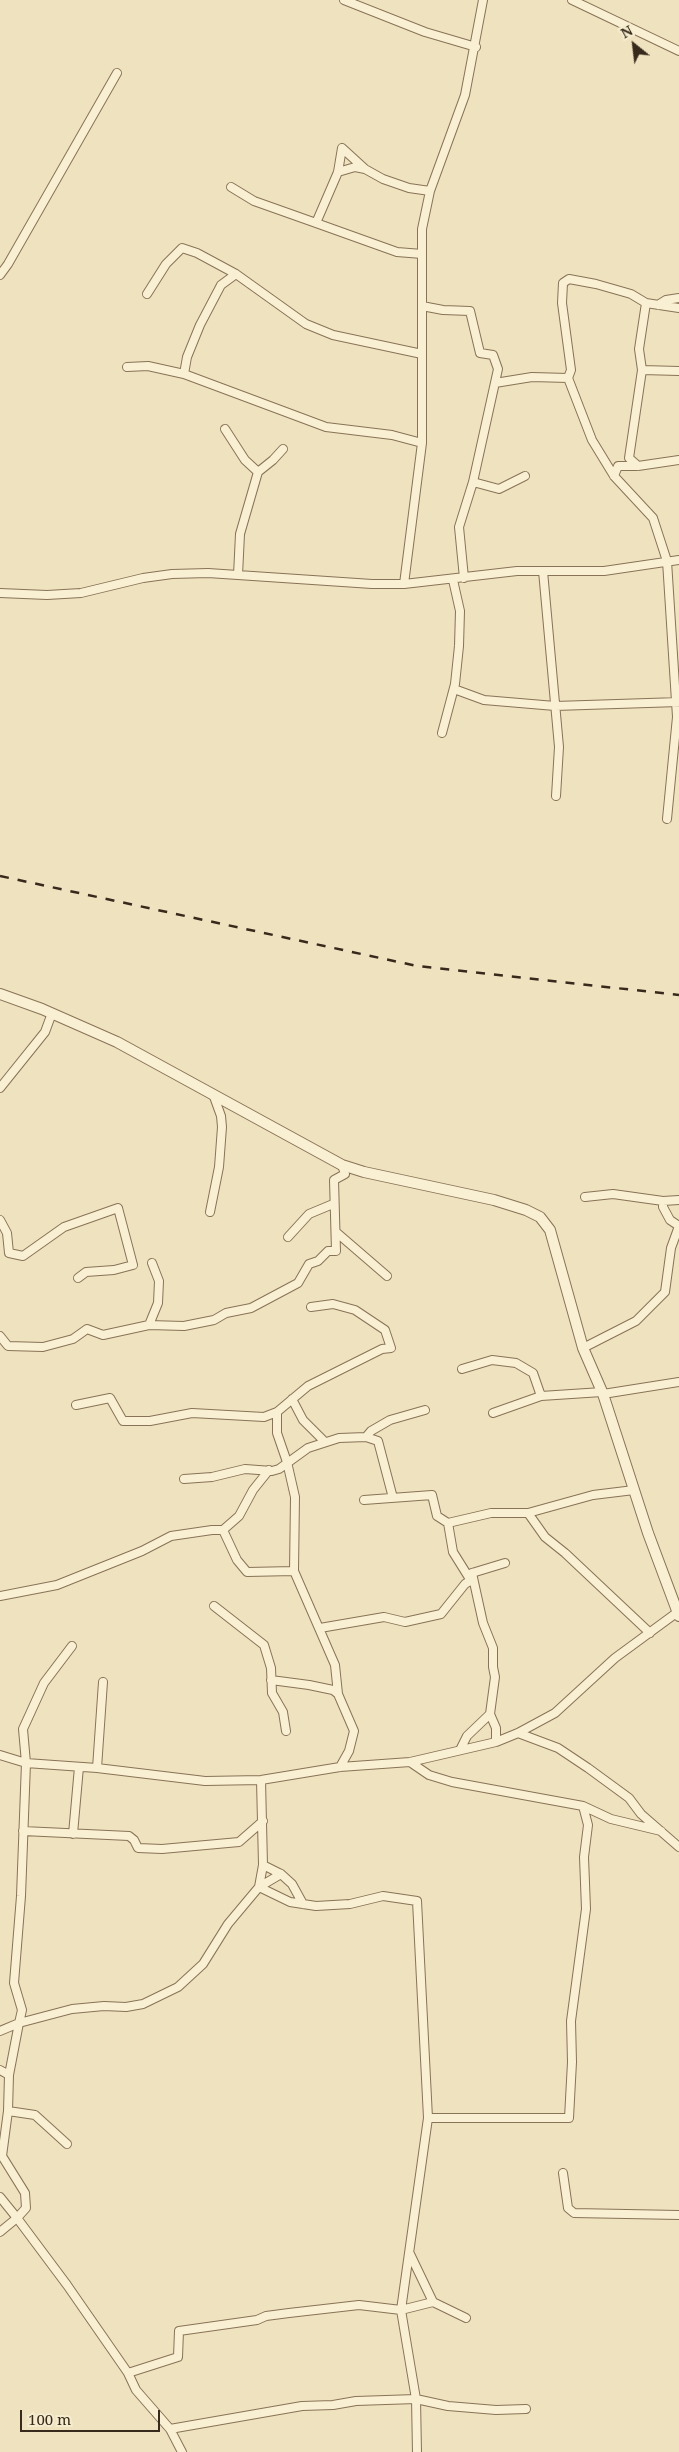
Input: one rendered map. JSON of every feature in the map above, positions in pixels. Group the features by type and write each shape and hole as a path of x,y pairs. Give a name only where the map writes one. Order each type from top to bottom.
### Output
{"street":[{"path":"344,0 425,32 476,47"},
{"path":"404,584 422,443 422,229 430,191 465,95 476,47 478,20 483,0"},
{"path":"572,0 679,51"},
{"path":"0,275 117,73"},
{"path":"316,223 338,172 342,148 365,168 383,179 409,188 430,191"},
{"path":"338,172 355,167 365,168"},
{"path":"231,187 254,201 397,252 422,254"},
{"path":"146,294 166,264 182,248 236,274 306,324 333,335 422,354"},
{"path":"184,374 187,357 200,325 221,285 236,274"},
{"path":"667,819 678,702 667,561 653,518 614,476 592,440 568,378 571,370 562,302 563,283 569,279 596,284 631,294 646,303 679,308"},
{"path":"658,305 666,300 679,298"},
{"path":"638,466 629,458 642,370 639,349 646,303"},
{"path":"422,306 442,310 470,311 478,336 480,353 493,355 498,369 473,482 459,527 464,578"},
{"path":"127,367 148,366 184,374 326,427 392,435 422,443"},
{"path":"642,370 679,371"},
{"path":"496,383 532,377 568,378"},
{"path":"225,429 245,460 258,472"},
{"path":"238,575 240,534 258,472 274,460 283,448"},
{"path":"614,476 618,466 638,466 679,460"},
{"path":"473,482 499,489 525,476"},
{"path":"0,593 81,594 118,586 142,578 172,574 238,575 372,584 404,584 452,580 517,571 604,571 679,560"},
{"path":"543,571 559,747 556,796"},
{"path":"442,733 454,689 460,611 452,580"},
{"path":"454,689 484,700 555,706 678,702"},
{"path":"0,994 117,1042 342,1165 364,1172 494,1200 526,1210 540,1217 550,1230 583,1348 603,1393 634,1490 679,1613 615,1658 555,1712 518,1733 496,1742 410,1762 340,1768 261,1780 205,1780 97,1768 26,1763 0,1756"},
{"path":"0,1088 45,1032 52,1014"},
{"path":"210,1212 219,1167 222,1127 221,1116 213,1094"},
{"path":"0,1336 8,1346 43,1347 73,1339 87,1329 103,1335 149,1325 184,1326 214,1320 226,1313 251,1308 298,1283 309,1264 318,1262 328,1251 336,1250 333,1204 334,1180 345,1174 342,1165"},
{"path":"585,1197 613,1194 663,1201 679,1200"},
{"path":"583,1348 636,1321 665,1292 671,1248 679,1226 670,1220 663,1207 663,1201"},
{"path":"288,1237 309,1214 333,1204"},
{"path":"0,1220 8,1233 9,1253 23,1256 64,1227 118,1208 133,1264 114,1270 86,1272 78,1278"},
{"path":"336,1232 387,1276"},
{"path":"149,1325 158,1303 159,1280 152,1263"},
{"path":"76,1405 110,1398 123,1421 150,1421 192,1413 264,1417 277,1412 308,1386 382,1349 391,1348 385,1330 355,1310 333,1304 311,1307"},
{"path":"462,1369 492,1360 516,1363 533,1373 541,1396"},
{"path":"493,1413 541,1396 603,1393 679,1382"},
{"path":"292,1399 303,1420 325,1442"},
{"path":"366,1436 390,1420 426,1410"},
{"path":"277,1412 277,1433 287,1462 295,1497 294,1571 335,1665 338,1694 354,1731 349,1751 340,1768"},
{"path":"184,1479 212,1477 245,1470 279,1469 308,1448 339,1438 366,1436 378,1441 393,1498"},
{"path":"0,1596 57,1585 151,1548 171,1536 222,1530 239,1516 253,1490 269,1470"},
{"path":"448,1524 492,1513 528,1514 593,1496 634,1490"},
{"path":"364,1500 432,1495 437,1516 448,1524 453,1552 468,1576 472,1576"},
{"path":"528,1514 545,1537 650,1633"},
{"path":"222,1530 236,1560 247,1572 294,1571"},
{"path":"320,1628 384,1617 405,1622 441,1614 472,1576 506,1563"},
{"path":"472,1576 483,1623 493,1648 495,1677 490,1714 496,1728 496,1742"},
{"path":"214,1606 264,1645 271,1668 272,1693 283,1712 286,1731"},
{"path":"0,2166 8,2111 9,2074 22,2010 14,1982 26,1763 23,1729 44,1683 72,1646"},
{"path":"271,1680 333,1690 338,1694"},
{"path":"97,1768 103,1682"},
{"path":"460,1750 466,1736 490,1714"},
{"path":"518,1733 558,1748 588,1768 629,1798 641,1814 679,1847"},
{"path":"410,1762 430,1775 452,1782 583,1806 611,1819 661,1831"},
{"path":"73,1834 79,1767"},
{"path":"259,1887 263,1865 261,1780"},
{"path":"428,2118 569,2118 572,2062 571,2021 586,1909 584,1857 588,1825 583,1806"},
{"path":"23,1831 129,1836 134,1840 138,1848 162,1849 239,1842 263,1821"},
{"path":"263,1865 281,1874 292,1884 303,1904"},
{"path":"0,2031 19,2023 72,2009 104,2006 126,2008 143,2004 178,1987 203,1964 228,1924 259,1887 281,1874"},
{"path":"259,1887 290,1902 303,1904 350,1904 383,1896 417,1901 428,2118 401,2310 416,2399 417,2452"},
{"path":"0,2070 9,2074"},
{"path":"8,2111 35,2115 67,2144"},
{"path":"0,2232 26,2208 25,2193 2,2156"},
{"path":"563,2173 568,2208 574,2213 679,2215"},
{"path":"0,2197 128,2373 143,2400 170,2429 182,2452"},
{"path":"409,2252 433,2302 466,2318"},
{"path":"128,2373 178,2357 179,2331 257,2320 266,2316 359,2305 401,2310 433,2302"},
{"path":"170,2429 302,2406 416,2399 448,2406 496,2410 526,2409"}],"railway":[{"path":"0,876 417,966 679,995"}]}
